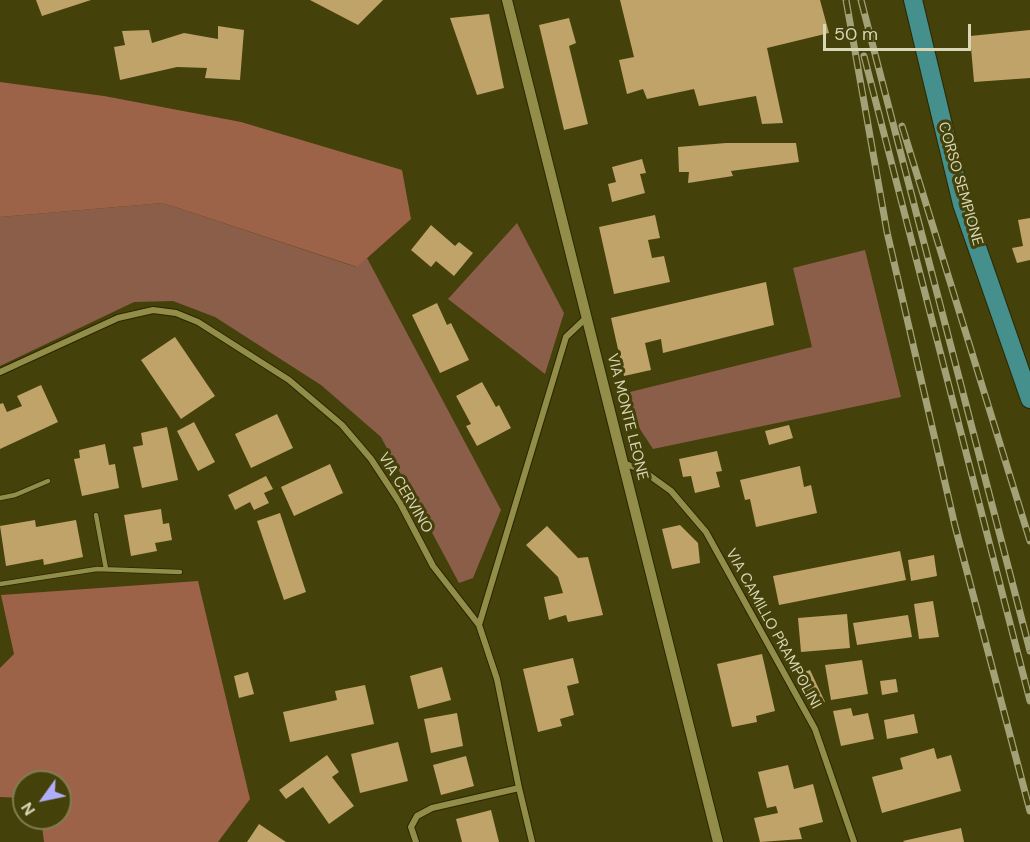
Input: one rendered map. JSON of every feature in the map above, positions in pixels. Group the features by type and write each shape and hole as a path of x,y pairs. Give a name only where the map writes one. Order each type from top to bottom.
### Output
{"main road":[{"name":"CORSO SEMPIONE","path":"913,0 962,204 1030,399"}],"street":[{"name":"VIA MONTE LEONE","path":"507,0 718,842"},
{"name":"VIA CERVINO","path":"0,372 118,318 153,310 176,313 198,322 289,380 342,424 371,459 400,503 433,566 479,625"},
{"path":"532,842 496,679 479,625 566,338 587,318"},
{"name":"VIA CAMILLO PRAMPOLINI","path":"623,462 642,470 671,491 706,532 815,729 854,842"},
{"path":"416,842 411,827 417,816 424,812 519,788"}],"lane":[{"path":"0,498 15,495 48,481"},
{"path":"96,515 106,569"},
{"path":"0,584 106,569 180,572"}],"shaded area":[{"path":"0,82 104,96 241,122 402,170 411,219 357,267 163,203 0,217"},
{"path":"163,203 356,267 367,258 501,510 473,578 459,583 381,437 321,385 215,317 173,301 134,302 0,366 0,217"},
{"path":"517,223 564,313 545,374 448,299"},
{"path":"865,250 901,397 653,449 636,423 630,392 812,347 793,268"},
{"path":"198,581 250,799 218,842 44,842 42,830 72,830 72,770 12,770 12,798 0,797 0,668 14,654 1,595"}],"building":[{"path":"36,0 91,0 42,16"},
{"path":"310,0 383,0 358,25"},
{"path":"620,0 820,0 829,33 767,48 783,123 762,124 756,96 699,106 694,89 647,99 643,89 627,94 619,60 634,57"},
{"path":"489,14 504,88 477,95 450,18"},
{"path":"569,18 576,43 569,46 588,124 564,130 539,25"},
{"path":"218,26 244,30 240,80 205,78 207,68 177,67 120,80 114,47 125,45 122,31 149,30 152,43 184,33 218,39"},
{"path":"1030,30 1030,78 974,82 970,36"},
{"path":"726,143 796,143 799,162 731,171 733,176 688,183 689,172 679,172 678,147"},
{"path":"642,159 646,173 640,174 645,193 612,202 608,184 616,182 612,167"},
{"path":"655,215 660,238 648,240 652,258 664,256 670,282 614,294 599,227"},
{"path":"1030,218 1030,260 1017,263 1012,248 1023,246 1018,220"},
{"path":"431,225 455,246 459,242 473,253 454,276 436,261 431,267 411,250"},
{"path":"766,282 774,325 663,353 661,339 645,343 651,370 624,376 611,318"},
{"path":"437,303 447,325 451,323 469,360 440,373 412,315"},
{"path":"175,337 215,396 181,419 141,360"},
{"path":"482,382 496,407 499,405 511,428 477,446 466,426 471,424 456,396"},
{"path":"41,385 58,422 0,449 0,404 3,403 7,412 22,406 17,396"},
{"path":"277,414 293,448 251,468 235,434"},
{"path":"194,422 215,462 198,471 177,431"},
{"path":"789,425 793,438 769,445 765,431"},
{"path":"167,427 178,480 142,488 133,447 143,445 141,433"},
{"path":"105,444 109,465 115,464 119,488 82,496 74,459 80,458 79,450"},
{"path":"717,451 722,471 716,472 720,487 695,493 691,476 683,477 679,459"},
{"path":"330,464 343,493 294,516 281,487"},
{"path":"800,466 804,487 811,485 817,513 756,527 750,499 745,500 740,480"},
{"path":"266,476 273,489 264,493 269,503 254,510 250,502 235,510 228,495"},
{"path":"161,509 163,524 169,523 172,540 155,543 157,551 131,556 124,515"},
{"path":"280,513 306,592 284,600 257,521"},
{"path":"35,520 36,527 76,520 83,557 44,565 43,559 6,566 0,526"},
{"path":"680,525 698,543 700,563 672,569 662,529"},
{"path":"547,526 578,558 588,557 603,615 568,622 566,615 549,620 544,597 563,593 558,577 526,545"},
{"path":"900,551 906,580 779,605 773,576"},
{"path":"934,555 937,576 911,581 908,560"},
{"path":"933,601 939,637 919,639 914,604"},
{"path":"847,614 850,648 801,652 798,618"},
{"path":"908,615 912,637 857,645 853,623"},
{"path":"762,654 775,711 756,716 757,722 732,727 717,664"},
{"path":"573,658 579,683 567,686 574,715 560,719 562,726 538,732 523,669"},
{"path":"862,660 868,694 831,700 825,665"},
{"path":"442,667 451,700 418,709 410,676"},
{"path":"810,670 825,702 813,705 797,674"},
{"path":"248,672 254,694 239,698 234,676"},
{"path":"896,679 898,692 882,695 880,681"},
{"path":"365,685 374,724 290,742 283,712 337,700 335,691"},
{"path":"851,708 853,716 868,713 874,739 841,746 833,711"},
{"path":"457,713 463,746 431,753 424,719"},
{"path":"914,714 918,733 887,739 884,720"},
{"path":"398,742 408,781 360,793 351,754"},
{"path":"934,748 937,759 951,755 961,791 882,813 872,777 903,769 900,758"},
{"path":"327,755 339,772 332,777 354,806 329,824 303,787 286,799 279,790"},
{"path":"466,756 474,786 441,795 433,765"},
{"path":"788,765 794,789 813,784 823,822 799,828 802,839 760,842 754,818 778,813 776,806 767,808 758,772"},
{"path":"491,810 499,842 462,842 456,819"},
{"path":"259,824 286,842 247,842"},
{"path":"961,828 964,842 903,841"}],"railway":[{"path":"846,0 887,232 955,526 1030,811"},
{"path":"861,0 1030,651"},
{"path":"864,56 1030,701"},
{"path":"902,126 1030,541"}]}
